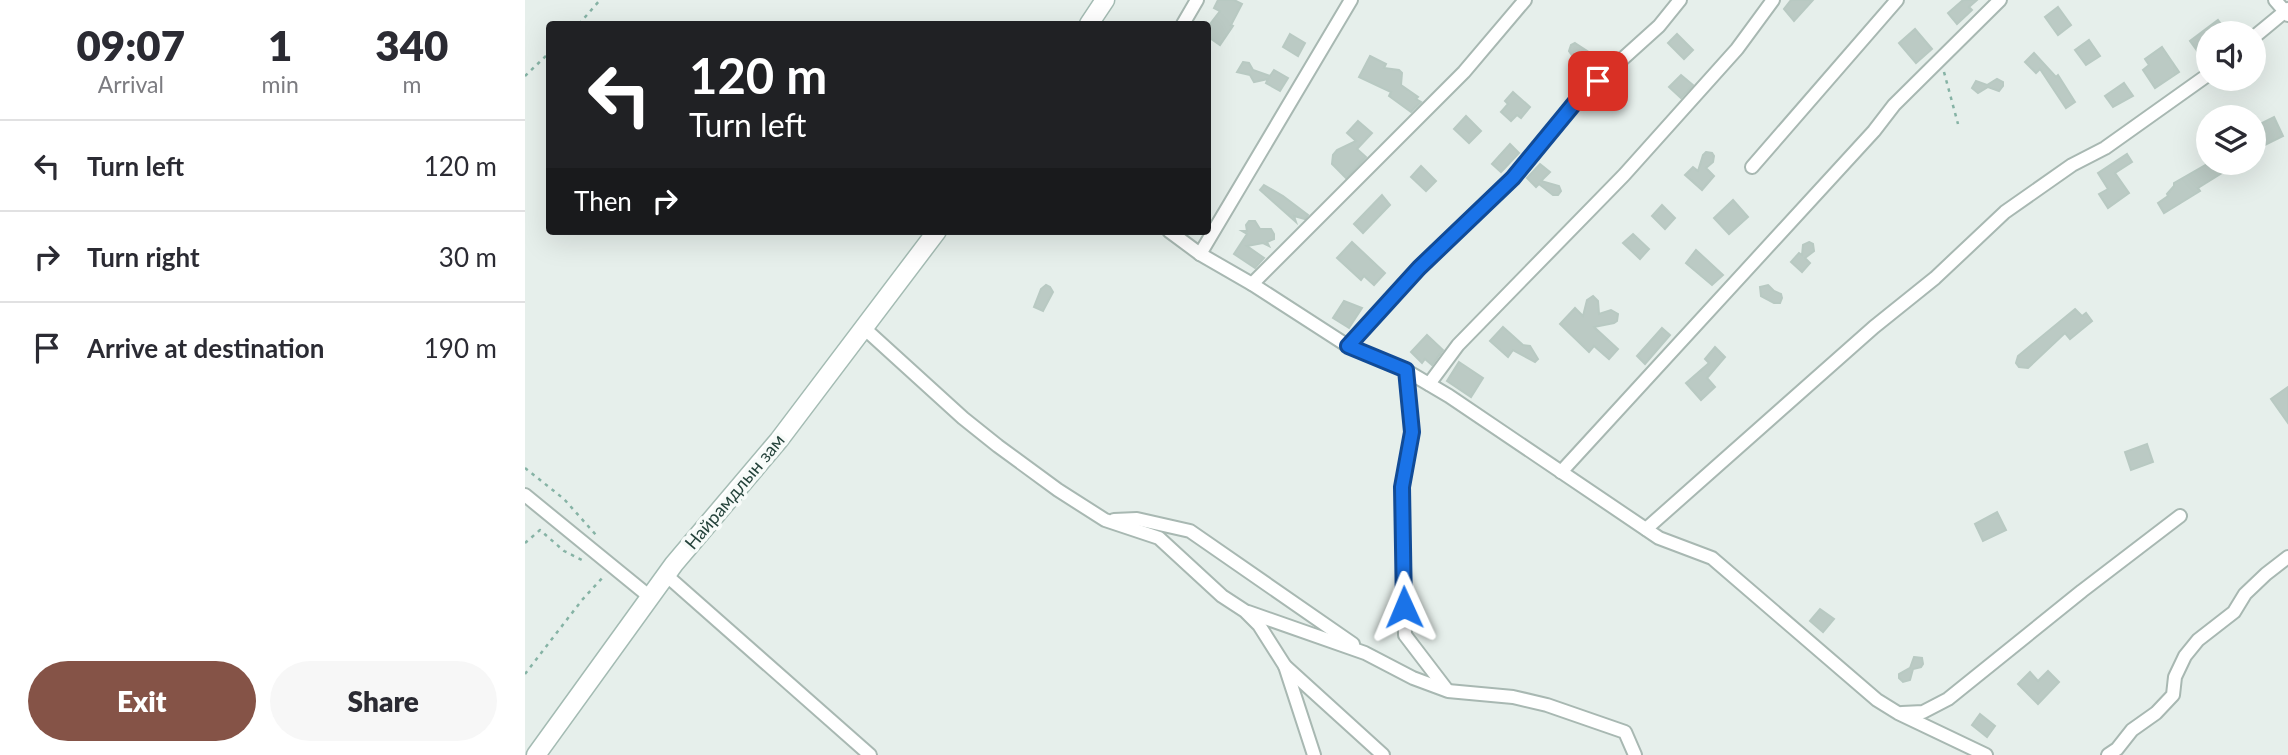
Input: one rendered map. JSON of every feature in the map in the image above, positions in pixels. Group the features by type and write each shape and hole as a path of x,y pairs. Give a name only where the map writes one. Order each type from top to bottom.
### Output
{"main road":[{"path":"1091,21 1105,0"},
{"name":"Найрамдлын зам","path":"535,755 666,575 779,440 934,235"}],"street":[{"path":"1185,21 1197,0"},
{"path":"1200,254 1352,0"},
{"path":"1252,284 1464,72 1525,0"},
{"path":"1348,346 1419,268 1513,178 1578,99 1659,26 1680,0"},
{"path":"1429,384 1458,345 1625,175 1737,49 1773,0"},
{"path":"1752,167 1897,0"},
{"path":"1561,472 1874,131 1893,105 2000,0"},
{"path":"2266,28 2287,12 2275,0"},
{"path":"1646,529 1874,327 1935,278 2005,212 2072,165 2105,148 2196,83"},
{"path":"1174,235 1200,254 1348,346 1406,370 1429,384 1659,538 1712,558 1862,688 1898,713 1986,755"},
{"path":"864,328 963,418 1058,491 1105,520 1159,538 1222,596 1245,611 1259,625 1285,666 1314,755"},
{"path":"1406,370 1412,432 1402,487 1405,635 1448,691"},
{"path":"525,495 650,597"},
{"path":"1898,713 1923,712 1948,699 2180,516"},
{"path":"1105,520 1137,519 1190,531 1365,653 1413,678 1448,691 1513,696 1625,732 1635,755"},
{"path":"2108,755 2173,695 2175,677 2185,656 2198,640 2234,612 2245,594 2266,573 2288,557"},
{"path":"666,575 870,755"},
{"path":"1245,611 1365,653"},
{"path":"1285,666 1383,755"}],"path":[{"path":"582,21 600,0"},
{"path":"1944,55 1945,75 1958,124"},
{"path":"525,76 546,56"},
{"path":"525,468 564,499 599,540"},
{"path":"525,542 540,530 564,551 586,562"},
{"path":"525,674 582,600 602,580 611,564"}],"building":[{"path":"1218,0 1234,0 1242,4 1231,25 1233,26 1220,45 1211,39 1211,23 1220,11 1214,8"},
{"path":"1791,0 1813,0 1794,21 1784,9"},
{"path":"1963,0 1977,0 1969,7 1972,10 1957,24 1948,13"},
{"path":"2058,7 2071,25 2058,35 2045,17"},
{"path":"1915,29 1932,49 1916,63 1899,43"},
{"path":"1290,34 1305,43 1298,56 1283,47"},
{"path":"1677,34 1693,50 1684,59 1668,43"},
{"path":"2196,36 2196,49 2190,41"},
{"path":"2089,40 2100,56 2086,65 2075,50"},
{"path":"1575,43 1604,62 1594,72 1592,70 1589,74 1574,63 1576,61 1569,51"},
{"path":"2162,47 2179,72 2155,88 2143,70 2149,65 2145,59"},
{"path":"2034,53 2056,77 2058,75 2075,102 2066,108 2040,69 2036,73 2025,62"},
{"path":"1370,56 1386,64 1384,68 1402,73 1401,85 1421,102 1411,112 1389,96 1391,92 1359,77"},
{"path":"1243,62 1249,63 1253,70 1270,76 1274,70 1288,78 1280,91 1266,83 1268,79 1254,82 1250,75 1237,72"},
{"path":"1681,75 1693,85 1681,98 1669,87"},
{"path":"1997,79 2003,82 1999,91 1988,87 1978,93 1972,88 1976,81 1987,85"},
{"path":"2124,83 2133,96 2113,107 2105,96"},
{"path":"1513,92 1530,107 1521,118 1517,115 1511,121 1501,112 1508,104 1505,101"},
{"path":"1466,116 1481,131 1469,143 1454,129"},
{"path":"2274,117 2283,136 2266,144 2266,121"},
{"path":"1358,121 1372,133 1357,149 1366,157 1346,178 1332,164 1333,155 1337,150 1356,141 1347,133"},
{"path":"1510,144 1519,153 1501,172 1492,164"},
{"path":"1706,152 1714,156 1713,162 1706,168 1714,176 1702,190 1685,175 1693,167 1698,171"},
{"path":"2127,154 2132,162 2115,173 2129,193 2108,208 2099,194 2108,189 2098,173"},
{"path":"1540,164 1550,172 1541,181 1559,186 1561,191 1558,195 1553,195 1539,184 1536,187 1527,178"},
{"path":"1421,166 1436,181 1426,191 1411,177"},
{"path":"2196,170 2196,175 2219,175 2198,188 2200,191 2164,213 2158,203 2168,196 2174,183"},
{"path":"1264,185 1308,215 1305,219 1294,216 1296,222 1260,190"},
{"path":"1382,195 1390,205 1363,233 1354,224"},
{"path":"1733,200 1748,217 1729,234 1714,218"},
{"path":"1662,205 1675,218 1665,229 1652,216"},
{"path":"1249,221 1255,221 1260,229 1271,229 1274,234 1274,239 1267,242 1269,246 1263,243 1247,246 1264,258 1255,268 1234,254 1247,234 1242,231 1247,231 1246,225"},
{"path":"1633,234 1649,249 1640,259 1623,243"},
{"path":"1352,242 1385,273 1374,285 1364,276 1361,280 1337,258"},
{"path":"1809,242 1813,244 1814,251 1805,258 1810,263 1802,272 1791,262 1799,253 1802,255 1803,245"},
{"path":"1696,250 1723,275 1712,285 1686,263"},
{"path":"1046,285 1053,292 1043,311 1034,307 1041,289"},
{"path":"1768,285 1781,294 1780,303 1761,296 1760,287"},
{"path":"1593,296 1598,301 1599,314 1611,310 1618,314 1614,323 1594,327 1618,349 1609,359 1594,346 1589,352 1560,324 1575,308 1583,316 1587,300"},
{"path":"1344,301 1362,308 1349,328 1333,318"},
{"path":"2075,309 2082,316 2086,313 2092,321 2070,339 2065,333 2028,368 2019,367 2016,363 2018,356"},
{"path":"1503,327 1523,345 1530,346 1538,359 1535,362 1513,350 1508,357 1490,341"},
{"path":"1662,328 1670,335 1645,364 1637,356"},
{"path":"1427,335 1443,350 1432,365 1425,359 1422,363 1411,352"},
{"path":"1715,347 1725,357 1707,378 1715,387 1701,400 1686,383 1709,363 1705,359"},
{"path":"1459,362 1483,378 1471,397 1447,381"},
{"path":"2288,387 2288,423 2271,399"},
{"path":"2147,444 2153,462 2131,470 2125,452"},
{"path":"1997,512 2006,530 1983,541 1975,524"},
{"path":"1820,609 1834,619 1823,632 1810,621"},
{"path":"1914,657 1922,658 1923,664 1913,669 1910,680 1903,682 1899,674 1910,668"},
{"path":"2048,671 2059,682 2038,704 2018,684 2030,672 2038,681"},
{"path":"1980,714 1995,726 1987,737 1972,725"}],"route":[{"path":"1404,607 1402,487 1412,432 1406,370 1348,346 1419,268 1513,178 1578,99 1598,81"}]}
